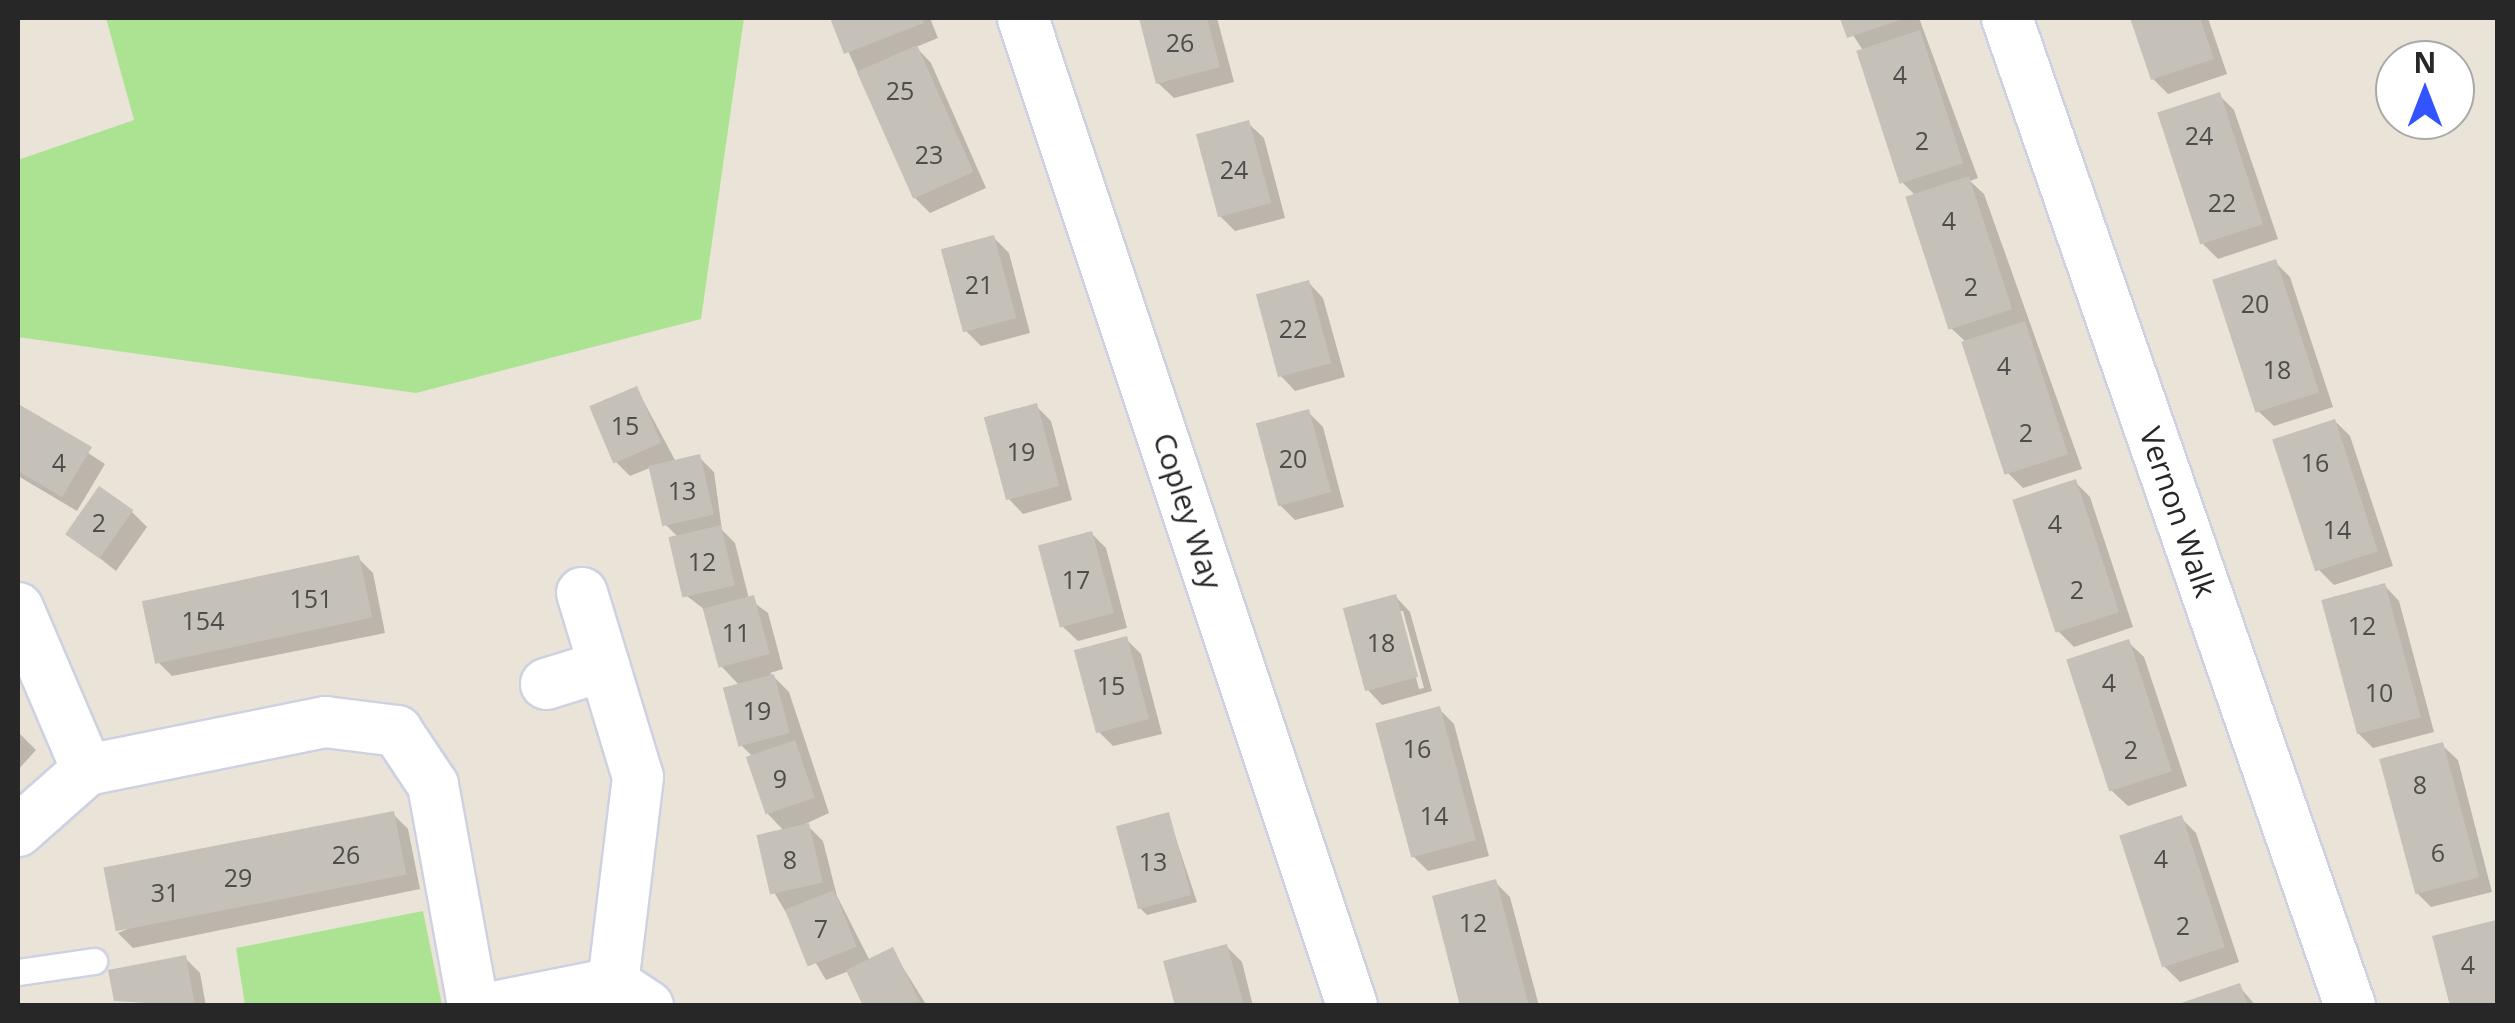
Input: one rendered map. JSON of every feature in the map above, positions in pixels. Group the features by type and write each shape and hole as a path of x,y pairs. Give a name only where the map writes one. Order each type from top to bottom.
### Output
{"street":[{"name":"Copley Way","path":"1023,18 1352,1006"},
{"name":"Vernon Walk","path":"2007,18 2350,1006"},
{"path":"498,1006 630,994 638,777 582,593"},
{"path":"18,608 87,770"},
{"path":"546,684 604,666"},
{"path":"18,831 87,770 325,722 398,731 433,785 473,1006"}],"lane":[{"path":"18,972 94,962"}],"green space":[{"path":"106,18 744,18 701,319 416,393 18,337 18,160 134,120"},
{"path":"423,911 442,1005 245,1005 236,948"}],"building":[{"path":"830,18 922,18 924,23 844,54"},
{"path":"1139,18 1207,18 1220,67 1156,84"},
{"path":"1840,18 1906,18 1847,38"},
{"path":"2130,18 2200,18 2214,59 2151,80"},
{"path":"1920,30 1963,163 1900,184 1856,51"},
{"path":"917,45 974,172 913,199 857,72"},
{"path":"2220,92 2263,224 2200,245 2157,112"},
{"path":"1249,120 1271,203 1218,217 1196,134"},
{"path":"1969,176 2012,309 1949,330 1905,197"},
{"path":"994,235 1016,318 963,332 941,249"},
{"path":"2276,259 2319,392 2256,413 2212,280"},
{"path":"1309,280 1331,363 1278,377 1256,294"},
{"path":"2025,321 2068,454 2005,475 1961,342"},
{"path":"637,386 661,443 613,463 589,406"},
{"path":"1037,403 1059,486 1006,500 984,417"},
{"path":"20,405 92,447 62,497 18,471"},
{"path":"1309,409 1331,492 1278,506 1256,423"},
{"path":"2335,419 2378,551 2315,572 2272,439"},
{"path":"700,454 714,514 662,526 648,466"},
{"path":"2076,479 2119,612 2056,633 2012,500"},
{"path":"99,486 133,510 100,558 65,534"},
{"path":"721,525 735,585 682,598 668,537"},
{"path":"1092,531 1114,613 1060,628 1038,545"},
{"path":"359,555 372,618 155,664 142,601"},
{"path":"2385,583 2421,717 2357,734 2321,600"},
{"path":"1396,594 1418,677 1365,691 1343,608"},
{"path":"754,595 770,654 719,668 703,609"},
{"path":"1127,636 1149,719 1096,733 1074,650"},
{"path":"2129,639 2172,771 2109,792 2066,659"},
{"path":"774,674 790,733 739,747 723,688"},
{"path":"1440,706 1476,840 1411,858 1375,723"},
{"path":"795,740 815,798 766,815 746,757"},
{"path":"2443,742 2479,877 2415,894 2379,759"},
{"path":"394,811 406,875 116,931 103,867"},
{"path":"1169,812 1191,895 1138,909 1116,826"},
{"path":"2182,815 2225,947 2162,968 2119,835"},
{"path":"809,823 823,882 770,895 756,835"},
{"path":"1496,879 1529,1006 1460,1006 1432,896"},
{"path":"834,890 857,947 808,966 785,910"},
{"path":"2496,920 2498,1006 2450,1006 2432,936"},
{"path":"1227,944 1244,1006 1175,1006 1163,961"},
{"path":"893,947 920,1002 863,1006 846,970"},
{"path":"186,955 195,1006 114,1001 108,970"},
{"path":"2240,983 2248,1006 2175,1006 2175,1005"}]}
